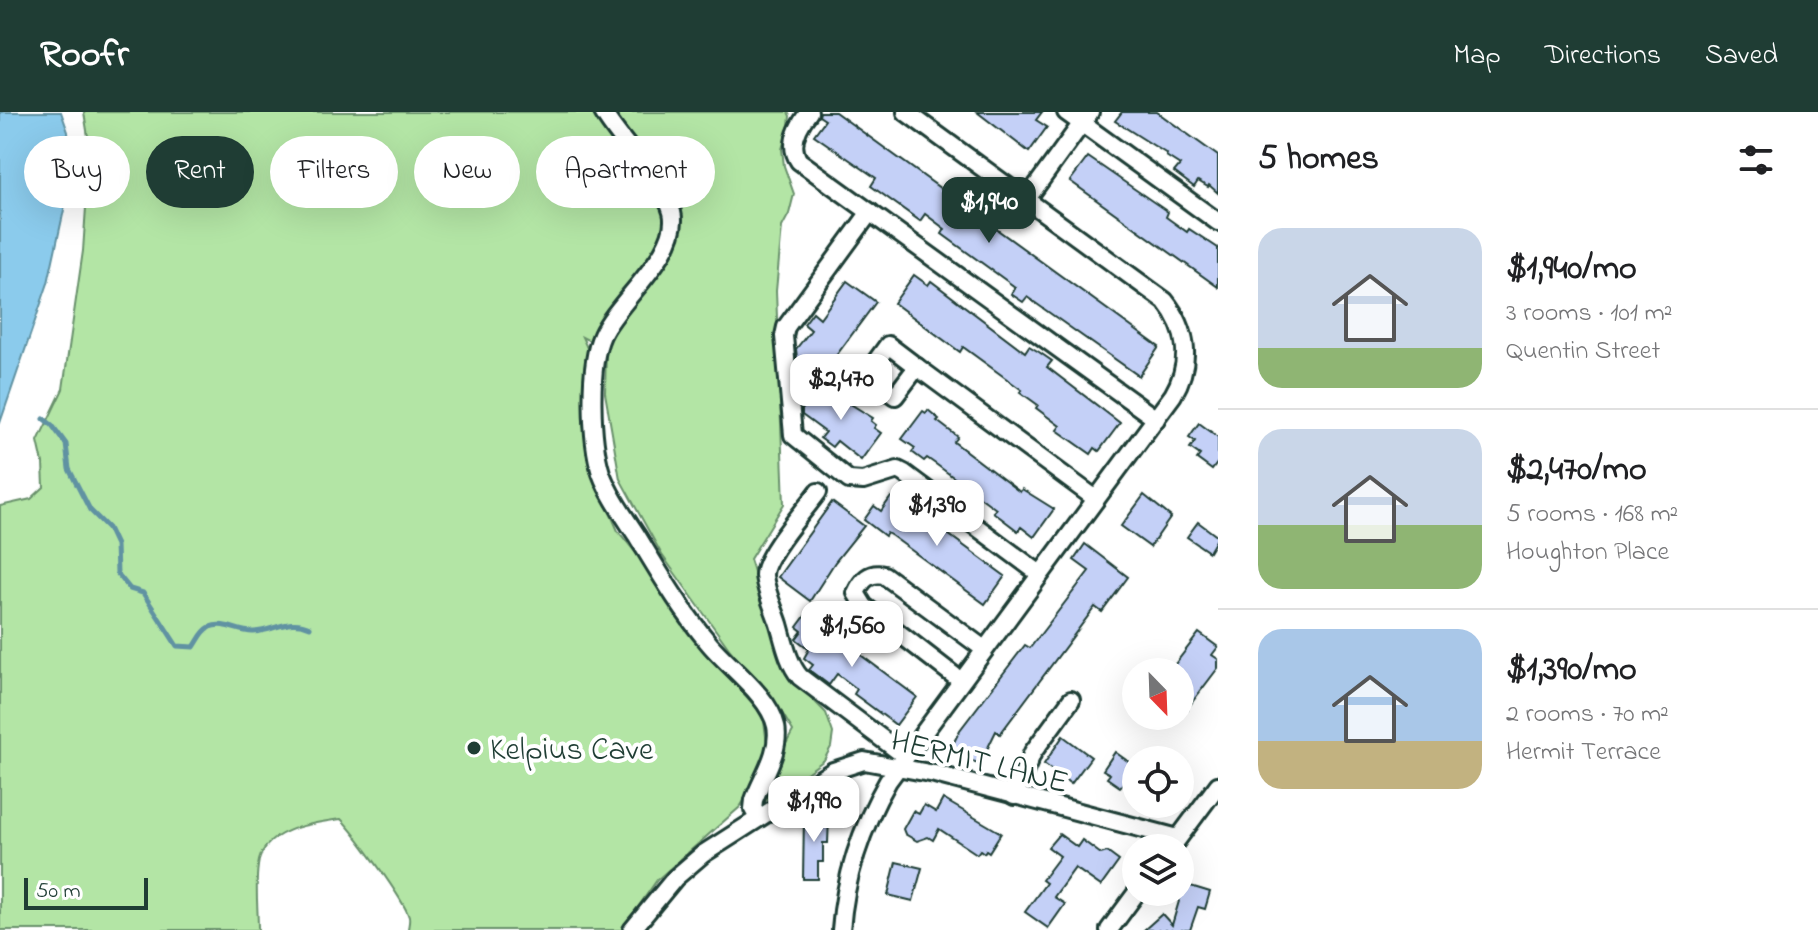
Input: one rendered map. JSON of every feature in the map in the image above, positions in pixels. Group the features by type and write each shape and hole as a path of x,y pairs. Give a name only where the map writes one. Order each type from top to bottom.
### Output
{"street":[{"path":"809,112 794,140 795,155 799,161 1156,419"},
{"path":"841,930 847,883 871,812 902,761 1173,395 1184,374 1186,351 1179,322 1156,293 906,112"},
{"path":"1066,112 1086,118 1218,222"},
{"path":"609,116 669,204 673,220 665,248 619,306 601,337 595,355 595,444 600,470 624,516 686,613 705,640 761,699 772,715 777,731 776,744 754,800 753,809 758,818"},
{"path":"1027,199 1086,118"},
{"path":"870,212 786,327 784,336 793,435 849,480 863,481 898,470 904,473 1040,574"},
{"path":"917,367 1096,499"},
{"path":"818,492 777,548 765,570 767,585 794,670 902,761"},
{"path":"961,681 864,606 856,593 860,583 869,576 884,575 984,649"},
{"path":"1014,796 1033,752 1071,700"},
{"name":"HERMIT LANE","path":"632,930 690,864 758,818 846,765 864,761 902,761 1143,834"},
{"path":"1181,834 1218,785"},
{"path":"1109,930 1127,906"}],"green space":[{"path":"84,112 788,112 789,125 782,149 784,166 794,194 782,227 776,291 784,504 750,559 785,671 826,713 833,733 831,747 824,760 777,795 766,799 760,792 793,731 662,555 620,479 605,393 606,349 582,337 588,350 584,390 591,469 618,531 713,660 756,707 764,721 767,744 754,785 740,807 657,880 622,930 408,930 409,917 398,896 341,819 290,830 269,844 258,866 258,930 0,930 0,506 31,499 44,487 38,441 63,389 83,251 86,208 130,208 130,136 88,136"}],"water":[{"path":"0,112 61,112 68,136 24,136 24,208 64,208 48,283 0,423"}],"building":[{"path":"820,112 835,112 1159,347 1139,376 1027,297 1023,302 1011,294 1015,287 942,234 945,229 925,214 920,221 871,186 876,178 814,135 825,120 819,116"},
{"path":"977,112 1042,112 1036,120 1047,127 1029,152"},
{"path":"1122,112 1157,112 1218,156 1218,193 1198,181 1194,187 1174,172 1180,165 1115,121"},
{"path":"1088,157 1168,212 1166,217 1187,232 1189,229 1218,248 1218,287 1070,181"},
{"path":"914,275 928,285 931,281 1025,352 1029,346 1052,361 1047,367 1120,423 1099,451 1095,448 1091,454 1057,430 1060,426 1036,408 1038,405 1020,392 1022,390 963,347 960,352 894,303"},
{"path":"847,281 876,302 821,376 797,358 796,349 811,330 804,324 813,312 820,318"},
{"path":"820,385 873,418 874,428 881,433 861,460 837,441 832,447 820,438 825,432 802,415 802,410"},
{"path":"928,410 958,437 954,442 1020,492 1022,489 1054,509 1034,537 1021,527 1018,531 993,512 996,509 937,465 927,458 924,461 912,452 915,448 902,439 923,411 926,413"},
{"path":"1199,423 1218,437 1218,462 1212,470 1197,459 1200,455 1190,448 1195,441 1189,437"},
{"path":"1144,495 1171,517 1150,547 1121,526"},
{"path":"891,497 905,507 907,504 1005,576 985,604 892,536 887,533 885,536 864,520 874,506 881,511"},
{"path":"832,502 864,526 835,562 810,601 778,577"},
{"path":"1198,522 1218,537 1209,552 1187,537"},
{"path":"1085,544 1128,577 1102,612 1095,607 1000,734 996,731 980,764 949,752 960,730 1025,645 1030,648 1089,571 1074,560"},
{"path":"812,607 832,622 826,629 917,697 896,725 854,694 857,689 837,674 829,685 809,670 813,665 804,658 809,649 796,639 802,631 797,627"},
{"path":"1199,633 1218,647 1212,655 1218,659 1218,668 1194,700 1194,658 1180,658"},
{"path":"1063,736 1091,757 1071,784 1044,764"},
{"path":"1115,752 1122,757 1120,787 1107,778 1110,774 1103,770"},
{"path":"943,799 1001,833 989,852 980,850 977,854 939,829 933,840 928,837 917,841 905,834 903,829 913,811 919,814 924,805 936,812"},
{"path":"804,816 829,817 828,843 823,843 823,862 818,862 818,879 803,879"},
{"path":"1059,834 1077,847 1082,840 1101,854 1107,852 1119,861 1101,886 1075,868 1054,897 1065,904 1048,928 1025,912 1046,883 1042,880 1060,856 1048,847"},
{"path":"896,862 922,868 913,901 888,895"},
{"path":"1194,887 1210,892 1205,909 1198,907 1190,930 1144,930 1162,914 1172,925 1178,906 1194,906"}],"waterway":[{"path":"44,419 66,444 69,469 90,510 108,528 116,545 117,573 130,589 143,593 177,646 194,647 205,631 216,626 254,632 295,623 310,627"}],"place":[{"name":"Kelpius Cave","path":"474,748"}]}
